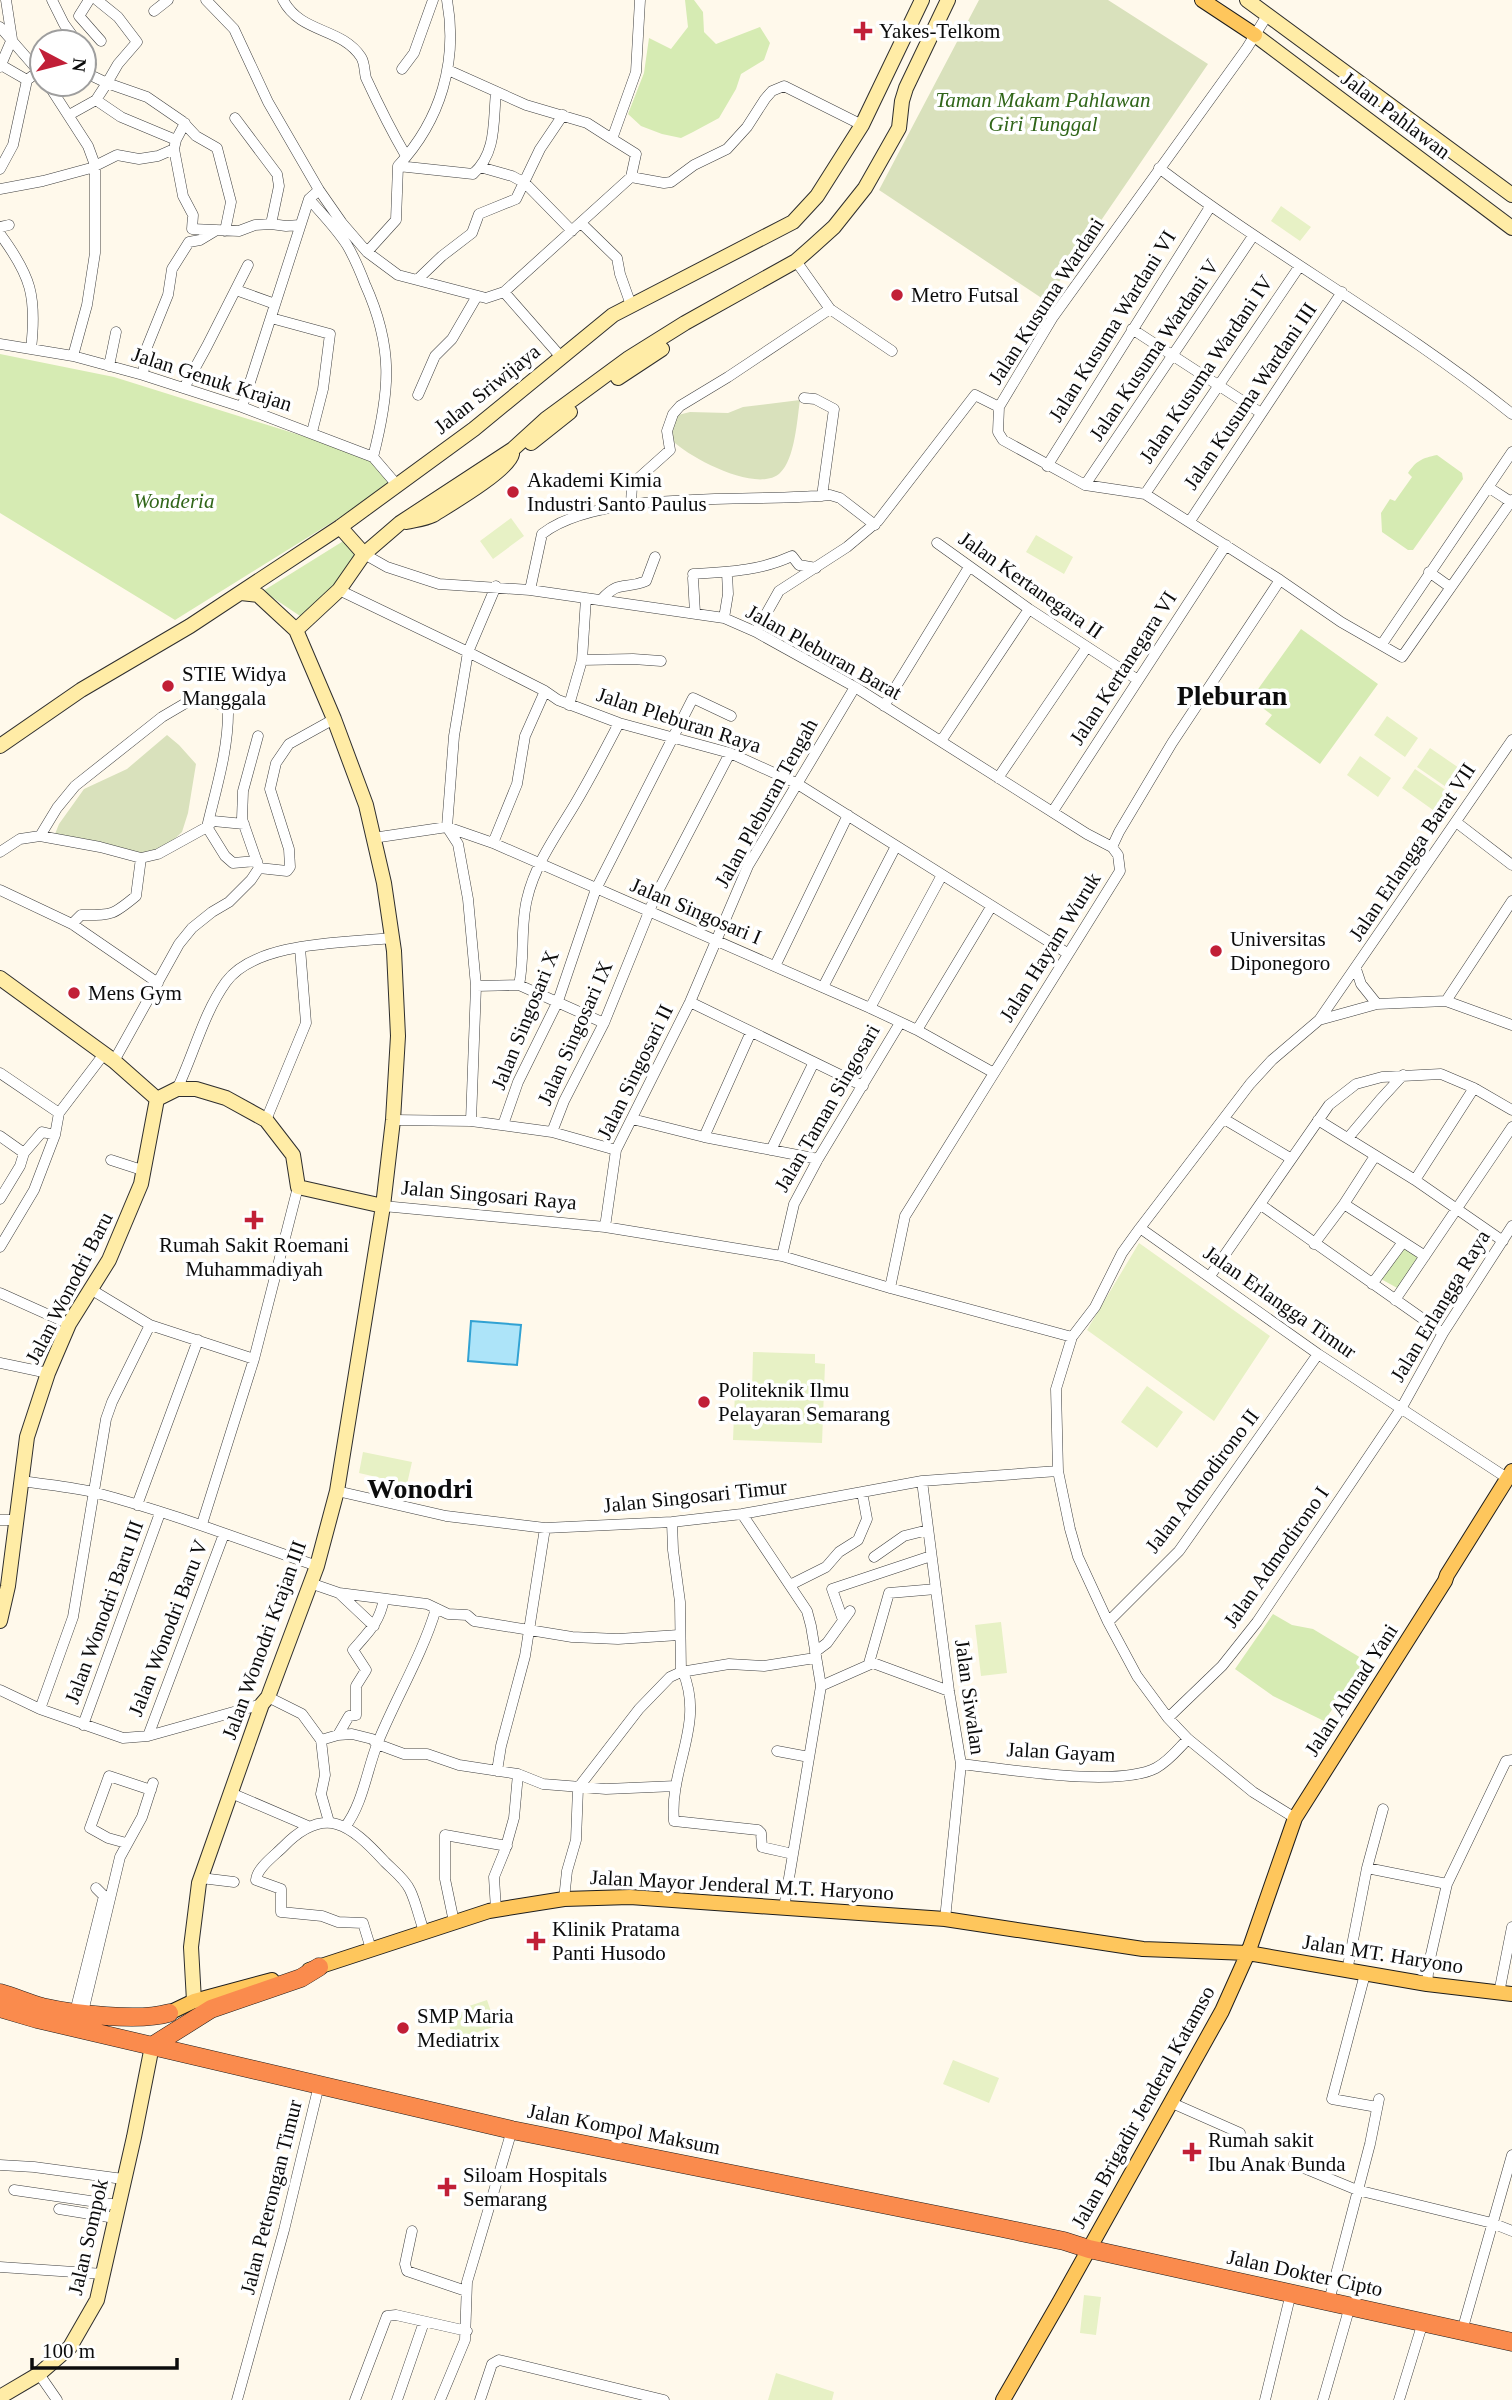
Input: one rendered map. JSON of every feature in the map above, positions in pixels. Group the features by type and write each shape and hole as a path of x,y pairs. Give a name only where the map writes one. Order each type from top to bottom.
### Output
{"highway":[{"path":"0,2008 152,2046 211,2009 301,1979 319,1967"},
{"name":"Jalan Mayor Jenderal M.T. Haryono","path":"0,1993 41,2006 86,2013 133,2016 169,2013"},
{"path":"86,2013 126,2025 152,2046"},
{"path":"180,2028 174,2043 182,2052"},
{"name":"Jalan Kompol Maksum","path":"152,2046 512,2130 1002,2228 1089,2249"},
{"name":"Jalan Dokter Cipto","path":"1089,2249 1512,2342"}],"main road":[{"name":"Jalan Sriwijaya","path":"258,589 474,429 603,322 631,304 793,222 817,196 862,125 922,0"},
{"path":"296,630 339,590 364,554 400,523 513,449 546,419 629,358 685,323 796,261 834,227 871,178 899,128 906,88 948,0"},
{"name":"Jalan Pahlawan","path":"1202,0 1255,35 1512,228"},
{"name":"Jalan Pahlawan","path":"1247,0 1512,195"},
{"path":"340,527 364,554"},
{"path":"0,746 81,690 242,593 258,589"},
{"name":"Jalan Singosari Raya","path":"258,589 296,630 334,719 366,805 384,883 392,938 398,1036 393,1120 383,1206"},
{"path":"0,978 109,1058 157,1099 177,1089 196,1089 226,1098 267,1121 293,1155 298,1187 383,1206"},
{"name":"Jalan Wonodri Baru","path":"0,1621 8,1586 7,1520 22,1481 27,1437 48,1373 69,1324 92,1290 119,1238 145,1171 157,1099"},
{"name":"Jalan Wonodri Krajan III","path":"194,2001 191,1947 201,1878 317,1566 337,1491 383,1206"},
{"name":"Jalan Ahmad Yani","path":"1294,1820 1447,1575 1511,1479"},
{"name":"Jalan Brigadir Jenderal Katamso","path":"1003,2400 1222,2011 1248,1953 1294,1820"},
{"name":"Jalan Mayor Jenderal M.T. Haryono","path":"169,2013 194,2001 319,1967 454,1922 496,1910 564,1899 630,1897 945,1919 1143,1949 1248,1953"},
{"name":"Jalan MT. Haryono","path":"1248,1953 1427,1984 1505,1993"},
{"name":"Jalan Sompok","path":"0,2397 39,2374 62,2355 77,2338 97,2301 152,2046"}],"street":[{"path":"0,169 13,145 27,80 1,66 12,39 6,0"},
{"path":"52,0 67,28"},
{"path":"89,0 79,16 101,41"},
{"path":"69,115 96,100 118,64 137,42 118,17 97,0"},
{"path":"154,11 168,0"},
{"path":"206,0 236,32 313,194 351,252 373,301 384,332 387,380 381,425 373,457"},
{"path":"283,0 291,13 308,26 344,40 362,58 365,76 406,156"},
{"path":"402,69 414,53 433,0"},
{"path":"368,252 396,220 398,166 440,101 448,70 451,32 447,0"},
{"path":"612,139 636,72 640,0"},
{"path":"1255,35 1268,14"},
{"path":"0,27 28,58"},
{"name":"Jalan Kusuma Wardani","path":"1255,35 1053,317 999,407 998,432 1003,440 1046,466 1085,485 1145,494 1280,580"},
{"path":"313,194 368,252 395,273 489,298 504,292 632,177 636,154 587,124 526,105 448,70"},
{"path":"98,79 147,97 185,123 196,136 217,148 231,202 220,231 190,242 172,269 168,295 147,346 143,375"},
{"path":"632,177 671,182 694,165 727,149 747,127 772,91 784,86 862,125"},
{"path":"398,166 473,174 486,159 492,141 496,92"},
{"path":"57,98 90,150 95,165 95,253 87,305 74,356"},
{"path":"96,100 121,117 175,144"},
{"path":"418,279 472,233 479,214 513,201 525,183 540,149 563,115"},
{"path":"235,118 277,174 279,186 271,224"},
{"path":"0,189 43,181 95,165 117,155 139,159 158,156 175,144 185,123"},
{"path":"175,144 183,196 193,215 192,229 239,231 255,225 300,225"},
{"path":"480,167 512,176 525,183 572,231"},
{"path":"1159,168 1210,207 1299,267 1342,292 1512,414"},
{"path":"242,407 300,225 313,194"},
{"name":"Jalan Kusuma Wardani VI","path":"1046,466 1210,207"},
{"path":"581,223 617,258 631,304"},
{"path":"0,234 24,269 32,294 35,315 31,349"},
{"name":"Jalan Kusuma Wardani V","path":"1085,485 1253,236"},
{"path":"796,261 830,309 892,351"},
{"path":"184,388 248,265"},
{"name":"Jalan Kusuma Wardani IV","path":"1145,494 1299,267"},
{"path":"236,290 275,304"},
{"path":"504,292 561,357"},
{"name":"Jalan Kusuma Wardani III","path":"1190,521 1342,292"},
{"path":"418,395 435,356 452,339 477,296"},
{"path":"631,505 632,484 670,450 667,431 673,414 680,406 830,309"},
{"path":"271,318 330,334 323,389 312,432"},
{"path":"1132,329 1261,413"},
{"path":"109,366 116,332"},
{"name":"Jalan Genuk Krajan","path":"0,344 74,356 242,407 373,457 397,485"},
{"path":"756,632 779,592 875,525 975,395 999,407"},
{"path":"804,398 815,399 835,409 822,496"},
{"path":"1382,644 1512,452"},
{"path":"1280,580 1341,622 1402,657 1511,501 1488,486"},
{"path":"530,590 540,537 544,531 585,512 631,505 822,496 840,498 875,525"},
{"name":"Jalan Kertanegara II","path":"937,543 1029,609 1138,680"},
{"name":"Jalan Kertanegara VI","path":"1053,811 1226,545"},
{"name":"Jalan Pleburan Barat","path":"364,554 387,567 439,584 530,590 724,618 756,632 855,687 1087,834 1112,847"},
{"path":"695,613 693,576 774,564 792,556 799,565 816,568"},
{"path":"601,600 616,587 646,581 655,557"},
{"path":"884,706 969,567"},
{"path":"724,618 728,594 727,572"},
{"path":"1429,572 1450,587"},
{"name":"Jalan Hayam Wuruk","path":"890,1288 905,1216 1120,871 1118,855 1112,847 1172,743 1280,580"},
{"path":"471,1121 476,986 468,899 455,837 447,828 454,736 468,652 496,586"},
{"name":"Jalan Pleburan Raya","path":"339,590 468,652 569,705 619,723 730,753 796,783 1067,953"},
{"path":"569,705 582,660 586,598"},
{"path":"940,741 1029,609"},
{"path":"998,778 1087,647"},
{"path":"582,660 661,661"},
{"name":"Jalan Pleburan Tengah","path":"716,939 748,866 855,687"},
{"path":"493,843 517,784 524,736 545,691"},
{"path":"40,836 57,808 75,786 162,717 196,697 205,698 228,708 229,723 207,827 225,856 233,863 258,864 287,870 290,867 289,849 270,789 276,763 289,744 334,719"},
{"name":"Jalan Singosari X","path":"503,1125 518,1082 558,1001 596,889 693,698 731,716"},
{"path":"519,985 524,913 540,863 619,723"},
{"path":"0,1247 28,1202 55,1135 59,1113 109,1058 158,983 179,944 192,928 229,902 251,880 258,864 244,824 243,791 258,736"},
{"name":"Jalan Erlangga Barat VII","path":"1319,1020 1512,740"},
{"name":"Jalan Singosari IX","path":"552,1132 564,1101 604,1023 648,911 730,753"},
{"path":"775,966 848,816"},
{"path":"0,852 20,839 40,836 141,858 158,854 213,821 244,824"},
{"path":"1456,822 1512,864"},
{"name":"Jalan Singosari I","path":"373,838 447,828 493,843 870,1008 917,1030 994,1073"},
{"path":"823,987 896,846"},
{"path":"72,924 81,915 102,917 113,914 136,896 141,858"},
{"path":"870,1008 943,874"},
{"path":"0,890 72,924 158,983"},
{"path":"1446,1001 1512,901"},
{"path":"917,1030 991,906"},
{"path":"177,1089 190,1063 201,1030 227,981 235,972 261,957 300,948 392,938"},
{"name":"Jalan Singosari II","path":"605,1227 616,1150 690,1002 716,939"},
{"path":"267,1121 304,1031 300,948"},
{"path":"1356,969 1361,984 1377,1004"},
{"path":"476,986 519,985 604,1023"},
{"path":"1294,1820 1253,1792 1188,1739 1168,1718 1138,1676 1108,1622 1078,1557 1070,1529 1058,1471 1056,1389 1072,1337 1095,1307 1114,1268 1140,1228 1250,1084 1272,1060 1319,1020 1377,1004 1446,1001 1512,1025"},
{"path":"690,1002 863,1086"},
{"name":"Jalan Taman Singosari","path":"782,1256 794,1204 900,1023"},
{"path":"704,1137 751,1032"},
{"path":"771,1150 814,1062"},
{"path":"0,1073 59,1113"},
{"path":"1210,1276 1329,1105 1356,1084 1382,1077 1441,1074 1474,1087 1512,1110"},
{"path":"1348,1138 1404,1075"},
{"path":"1415,1180 1474,1087"},
{"path":"632,1119 704,1137 818,1159"},
{"path":"1224,1119 1290,1158"},
{"path":"393,1120 471,1121 503,1125 552,1132 616,1150"},
{"path":"1318,1120 1415,1180 1503,1241"},
{"path":"1395,1300 1512,1128"},
{"path":"0,1199 20,1166 24,1153 40,1133 55,1135"},
{"path":"0,1136 24,1153"},
{"path":"1314,1244 1344,1205 1375,1156"},
{"path":"111,1160 145,1171"},
{"path":"202,1524 254,1359 298,1187"},
{"path":"1261,1205 1443,1333"},
{"path":"1344,1205 1425,1256"},
{"name":"Jalan Singosari Raya","path":"383,1206 605,1227 782,1256 1072,1337"},
{"name":"Jalan Erlangga Raya","path":"1402,1407 1443,1333 1512,1226"},
{"name":"Jalan Erlangga Timur","path":"1140,1228 1318,1354 1511,1479"},
{"path":"1372,1284 1403,1242"},
{"path":"92,1290 150,1325 254,1359"},
{"path":"0,1293 69,1324"},
{"path":"40,1709 73,1617 106,1419 150,1325"},
{"path":"137,1505 198,1340"},
{"name":"Jalan Admodirono II","path":"1108,1622 1180,1551 1318,1354"},
{"path":"0,1363 48,1373"},
{"name":"Jalan Admodirono I","path":"1168,1718 1222,1666 1257,1622 1402,1407"},
{"name":"Jalan Singosari Timur","path":"337,1491 446,1517 545,1528 672,1522 742,1514 922,1481 1058,1471"},
{"path":"22,1481 94,1493 137,1505 202,1524 317,1566"},
{"name":"Jalan Siwalan","path":"922,1481 961,1764 945,1919"},
{"path":"790,1585 826,1567 839,1552 858,1540 867,1519 862,1493"},
{"name":"Jalan Wonodri Baru III","path":"83,1725 160,1513"},
{"path":"742,1514 807,1611 821,1686 784,1908"},
{"path":"672,1522 680,1602 682,1672 689,1691 691,1723 682,1755 673,1819 676,1823 758,1830 761,1833 762,1847 793,1854"},
{"path":"497,1771 500,1746 518,1685 529,1631 545,1528"},
{"path":"874,1557 904,1536 928,1530"},
{"name":"Jalan Wonodri Baru V","path":"148,1736 224,1534"},
{"path":"843,1620 832,1589 931,1556"},
{"path":"310,1583 339,1592 417,1602 448,1614 467,1615 474,1620 572,1637 618,1639 679,1634"},
{"path":"869,1663 888,1594 936,1589"},
{"path":"339,1592 374,1626"},
{"path":"338,1735 349,1716 356,1714 356,1686 366,1670 353,1650 369,1635 384,1599"},
{"path":"345,1827 355,1811 377,1744 436,1609"},
{"path":"564,1899 570,1858 576,1840 578,1788 639,1709 670,1677 682,1672 729,1664 764,1666 815,1655 850,1611"},
{"path":"821,1686 869,1663 949,1691"},
{"path":"0,1690 40,1709 124,1738 148,1736 265,1700 302,1714 321,1740 325,1775 321,1794 328,1822"},
{"path":"321,1740 352,1734 372,1739 377,1744 404,1754 427,1754 460,1765 518,1774 543,1784 606,1790 677,1786"},
{"name":"Jalan Gayam","path":"961,1764 1083,1777 1139,1774 1154,1769 1188,1739"},
{"path":"778,1751 809,1756"},
{"path":"1427,1984 1429,1963 1447,1884 1509,1761"},
{"path":"496,1910 494,1877 507,1846 514,1818 518,1774"},
{"path":"86,2013 120,1857 142,1817 152,1787 109,1776 90,1828 108,1838 126,1843"},
{"path":"231,1793 309,1826"},
{"path":"1347,1971 1367,1868 1383,1809"},
{"path":"371,1948 363,1923 338,1922 321,1916 281,1912 281,1889 256,1880 258,1872 289,1841 309,1826 328,1822 345,1827 374,1850 410,1888 424,1931"},
{"path":"454,1922 445,1879 445,1835 507,1846"},
{"path":"1367,1868 1447,1884"},
{"path":"201,1878 234,1882"},
{"path":"86,2013 104,1896 96,1888"},
{"path":"1505,1993 1512,1927"},
{"path":"1329,2301 1378,2103 1332,2099 1364,1974"},
{"name":"Jalan Peterongan Timur","path":"237,2400 284,2230 320,2085"},
{"path":"1172,2103 1240,2133"},
{"path":"440,2400 463,2349 467,2331 466,2291 512,2130"},
{"path":"1462,2331 1512,2155"},
{"path":"1294,2164 1357,2190 1492,2223 1512,2231"},
{"path":"0,2165 123,2179"},
{"path":"14,2190 117,2211"},
{"path":"59,2209 117,2211"},
{"path":"412,2231 405,2269 412,2274 466,2291"},
{"path":"0,2267 104,2274"},
{"path":"1265,2400 1291,2293"},
{"path":"1323,2400 1350,2306"},
{"path":"355,2400 387,2316 392,2314 467,2331"},
{"path":"397,2400 424,2322"},
{"path":"1399,2400 1423,2322"},
{"path":"480,2400 492,2364 501,2360 664,2400"},
{"path":"39,2374 57,2400"}],"green space":[{"path":"685,0 694,0 703,12 704,32 716,44 760,27 770,43 764,60 741,74 736,89 719,118 681,138 641,126 628,114 644,73 649,38 671,49 688,27"},
{"name":"Taman Makam Pahlawan Giri Tunggal","path":"979,0 1108,0 1208,64 1046,301 879,190"},
{"path":"1281,206 1311,227 1300,241 1271,221"},
{"name":"Wonderia","path":"0,354 114,377 370,457 392,485 175,620 0,513"},
{"path":"800,400 789,458 780,473 770,478 741,477 725,471 694,456 673,441 671,428 678,415 690,412 728,413 743,407"},
{"path":"1437,455 1462,473 1463,479 1413,550 1408,550 1382,532 1381,513 1390,499 1395,501 1412,477 1408,473 1414,466 1423,459"},
{"path":"511,518 524,536 493,559 480,541"},
{"path":"1036,535 1073,557 1064,574 1026,552"},
{"path":"345,540 358,557 335,589 303,618 263,591"},
{"path":"1301,629 1378,684 1320,764 1265,724 1272,715 1251,699"},
{"path":"1387,716 1418,738 1405,757 1374,735"},
{"path":"167,735 196,764 182,832 169,844 150,854 124,856 53,839 59,824 84,789 127,769"},
{"path":"1430,748 1462,770 1449,789 1417,767"},
{"path":"1360,756 1391,778 1378,797 1347,775"},
{"path":"1415,769 1447,791 1433,810 1402,788"},
{"path":"1139,1243 1270,1336 1214,1421 1087,1330"},
{"path":"1402,1244 1419,1255 1399,1289 1381,1279"},
{"path":"753,1352 815,1354 815,1363 825,1364 822,1443 733,1440 735,1391 752,1391"},
{"path":"1147,1386 1183,1412 1157,1448 1121,1422"},
{"path":"363,1452 412,1462 407,1484 359,1473"},
{"path":"1273,1614 1292,1625 1313,1629 1366,1661 1324,1721 1273,1696 1235,1669"},
{"path":"1001,1622 1007,1673 981,1676 975,1625"},
{"path":"487,2000 496,2026 454,2040 445,2014"},
{"path":"953,2060 999,2078 989,2103 943,2084"},
{"path":"1084,2295 1101,2297 1096,2335 1080,2333"},
{"path":"776,2373 834,2392 832,2400 768,2400"}],"water":[{"path":"471,1321 521,1325 517,1365 468,1361"}],"place":[{"name":"Yakes-Telkom","path":"863,31"},
{"name":"Metro Futsal","path":"897,295"},
{"name":"Akademi Kimia Industri Santo Paulus","path":"513,492"},
{"name":"STIE Widya Manggala","path":"168,686"},
{"name":"Universitas Diponegoro","path":"1216,951"},
{"name":"Mens Gym","path":"74,993"},
{"name":"Rumah Sakit Roemani Muhammadiyah","path":"254,1220"},
{"name":"Politeknik Ilmu Pelayaran Semarang","path":"704,1402"},
{"name":"Klinik Pratama Panti Husodo","path":"536,1941"},
{"name":"SMP Maria Mediatrix","path":"403,2028"},
{"name":"Rumah sakit Ibu Anak Bunda","path":"1192,2152"},
{"name":"Siloam Hospitals Semarang","path":"447,2187"}],"district":[{"name":"Pleburan","path":"1232,695"},
{"name":"Wonodri","path":"420,1488"}]}
